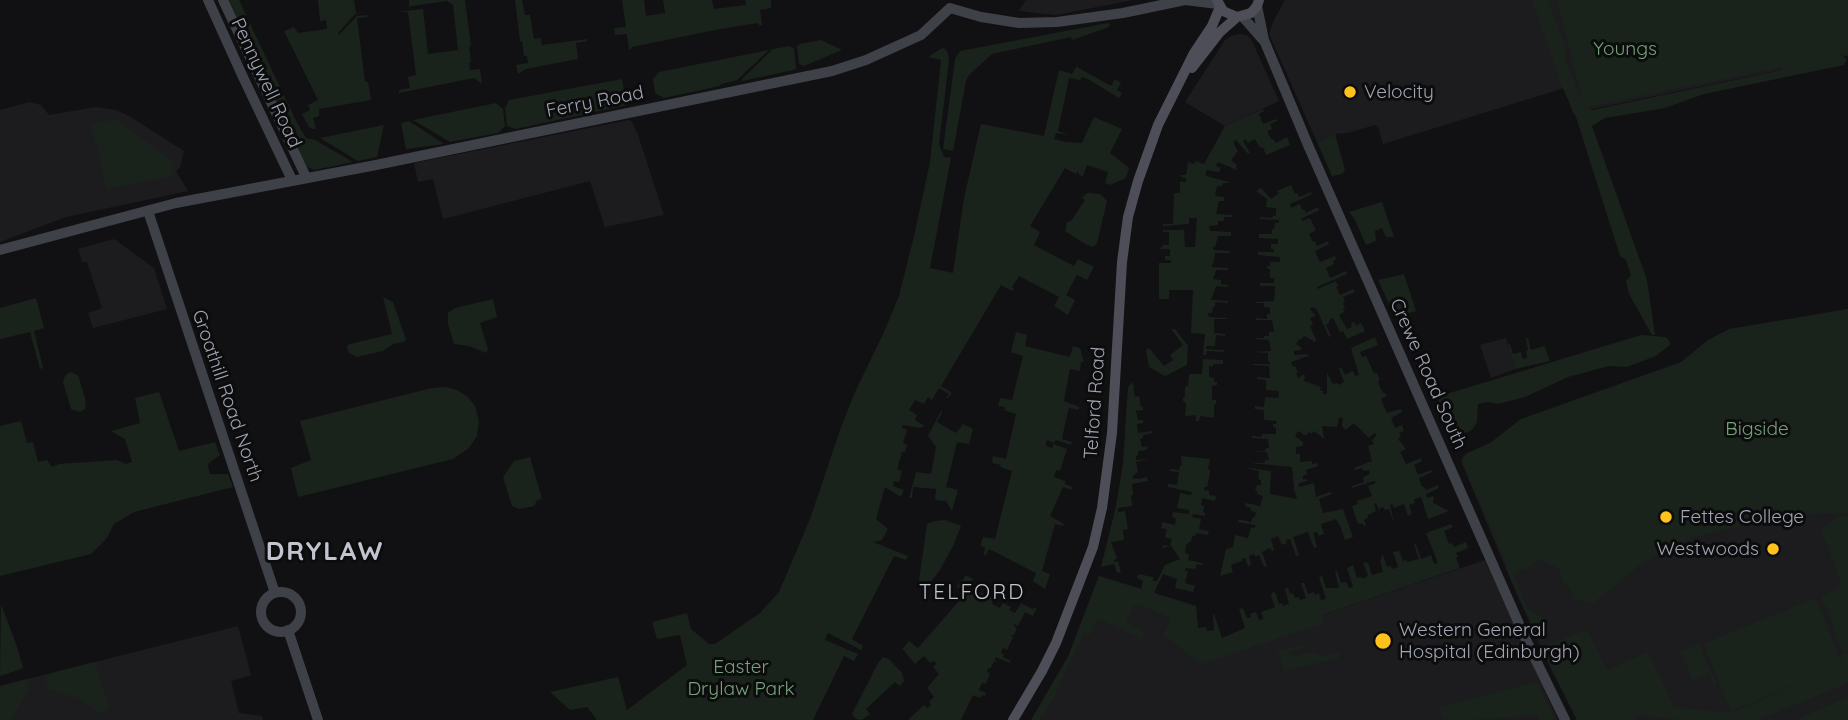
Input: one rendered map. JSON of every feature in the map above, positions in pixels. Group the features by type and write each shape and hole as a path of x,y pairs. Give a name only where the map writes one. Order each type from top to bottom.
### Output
{"main road":[{"name":"Telford Road","path":"1182,81 1220,32 1240,17 1251,13 1259,2"},
{"path":"1218,4 1227,14 1240,17"},
{"name":"Telford Road","path":"1013,720 1056,643 1093,547 1110,458 1122,262 1128,217 1158,125 1194,53 1212,26 1218,4"}],"street":[{"name":"Pennywell Road","path":"208,0 292,180"},
{"name":"Pennywell Road","path":"223,0 306,177"},
{"name":"Ferry Road","path":"0,250 148,211 292,180 832,71 866,61 921,35 953,4 981,17 1019,23 1057,22 1123,13 1185,0 1218,4"},
{"name":"Crewe Road South","path":"1259,2 1264,40 1320,174 1507,596 1565,720"},
{"name":"Crewe Road South","path":"1240,17 1264,40"},
{"name":"Groathill Road North","path":"148,211 275,593"},
{"path":"275,593 289,593 299,602 301,615 298,623 288,630 282,632 270,628 261,616 265,600 275,593"},
{"path":"288,630 318,720"}],"shaded area":[{"path":"1026,0 1133,0 1056,15 1019,11"},
{"path":"1285,0 1848,0 1848,56 1573,113 1564,88 1383,144 1375,125 1335,134 1317,142 1269,34"},
{"path":"1239,34 1251,39 1279,101 1225,126 1185,102 1225,40"},
{"path":"29,102 41,105 49,115 96,107 116,110 129,116 184,151 180,168 176,171 188,191 66,217 0,242 0,110"},
{"path":"629,120 638,135 664,215 605,227 590,181 443,219 433,179 418,182 414,163"},
{"path":"114,239 154,268 167,309 93,328 88,313 102,308 87,262 82,262 78,249"},
{"name":"Fettes College","path":"1848,309 1848,720 1577,720 1517,595 1461,461 1681,363 1729,332"},
{"path":"1506,338 1515,369 1491,378 1480,345"},
{"name":"Western General Hospital (Edinburgh)","path":"1485,560 1558,720 1031,720 1068,657 1099,576 1196,606 1201,656"},
{"path":"238,626 251,675 231,681 238,710 239,713 262,716 263,720 0,720 0,686"}],"green space":[{"path":"229,0 239,0 306,138 315,140 353,162 314,170 306,166"},
{"path":"318,0 354,0 356,13 367,12 355,14 338,33 339,35 357,16 367,15 357,18 365,82 368,82 371,100 319,109 319,116 313,118 316,129 313,129 302,114 310,110 308,105 318,100 284,31 294,27 298,33 327,29 326,20 320,21"},
{"path":"409,0 465,0 471,46 470,70 480,69 482,84 474,78 399,93 399,90 410,88 408,77 416,75 408,12 397,12 423,9 428,54 458,50 453,5 447,1 398,8 409,6"},
{"path":"515,0 522,0 525,15 530,15 534,39 541,38 542,45 587,39 576,43 578,59 526,69 518,74 516,65 528,63 520,41"},
{"path":"622,0 644,0 646,16 665,13 663,0 712,0 714,9 746,5 745,0 771,0 771,8 760,10 762,25 758,23 720,29 632,47 629,50 627,34 615,35 614,28 626,27"},
{"name":"Youngs","path":"1532,0 1547,0 1564,41 1566,61 1583,104 1557,0 1848,0 1848,53 1839,55 1847,59 1844,65 1704,94 1665,108 1605,118 1592,126 1647,280 1655,335 1652,335 1629,294 1626,281 1631,275 1626,260 1620,256 1577,120 1561,84","holes":["1783,67 1782,70 1592,110 1588,107"]},
{"path":"1108,23 1109,27 1072,40 1071,37 992,54 969,75 953,151 943,149 955,59 960,51"},
{"path":"821,40 842,50 804,66 799,64 797,46"},
{"path":"790,46 794,49 794,70 742,81 773,49"},
{"name":"Easter Drylaw Park","path":"942,48 948,53 949,61 939,144 944,157 951,158 930,268 953,273 964,198 981,124 1044,136 1059,70 1072,74 1081,59 1077,67 1111,86 1115,79 1121,83 1117,90 1122,93 1119,98 1088,79 1069,78 1058,131 1069,135 1056,133 1054,139 1082,143 1094,117 1122,129 1110,153 1129,168 1126,178 1110,185 1105,183 1108,172 1087,165 1083,176 1079,175 1078,171 1076,174 1065,168 1030,226 1040,232 1034,245 1074,266 1078,259 1094,267 1087,280 1077,275 1066,295 1075,300 1068,315 1054,306 1059,297 1019,276 1012,291 1001,285 941,386 952,393 946,398 949,394 939,388 932,400 928,397 924,404 915,400 909,410 917,415 915,420 925,426 920,428 903,425 902,428 907,430 903,443 907,445 897,469 902,471 899,482 894,481 893,486 904,490 901,497 885,487 876,519 888,529 882,540 873,542 908,556 906,560 894,556 852,639 863,646 861,650 828,633 823,644 825,640 858,654 854,661 844,656 813,720 597,720 587,707 570,710 550,692 618,677 627,710 687,665 680,635 657,639 652,622 687,613 691,629 709,644 715,644 760,613 779,592 810,519 855,392 899,296 930,162 941,60 928,57"},
{"path":"769,50 737,80 664,98 655,93 653,79 659,72"},
{"path":"622,79 627,105 516,129 507,126 505,108 509,100"},
{"path":"496,103 503,109 505,126 498,133 450,142 413,120"},
{"path":"1263,109 1259,114 1263,124 1276,119 1277,121 1270,124 1272,129 1267,131 1271,139 1276,143 1287,137 1290,145 1266,155 1255,139 1248,143 1246,139 1243,141 1250,153 1248,154 1236,140 1233,142 1238,151 1231,160 1237,165 1237,170 1218,162 1216,166 1221,168 1219,172 1206,170 1206,176 1229,182 1217,186 1215,196 1224,197 1224,201 1219,201 1216,214 1232,217 1224,217 1224,221 1218,221 1218,225 1209,226 1210,231 1231,232 1231,236 1218,236 1213,247 1213,250 1230,253 1215,253 1212,264 1212,267 1228,268 1216,270 1213,279 1221,280 1221,284 1228,287 1216,286 1211,300 1228,303 1215,302 1212,313 1208,313 1209,317 1227,318 1214,319 1214,333 1225,336 1216,335 1215,346 1206,346 1206,349 1224,350 1207,351 1206,355 1203,355 1205,334 1191,333 1193,290 1169,290 1169,299 1159,299 1159,263 1171,263 1171,260 1165,260 1165,256 1170,256 1170,249 1160,249 1163,245 1169,245 1169,232 1163,230 1184,230 1185,247 1195,247 1197,218 1189,218 1189,224 1163,226 1163,224 1173,224 1174,193 1180,193 1180,182 1186,182 1186,178 1181,175 1186,175 1188,162 1204,164 1225,126"},
{"path":"116,119 173,162 170,177 106,189 98,150 89,124"},
{"path":"409,121 444,144 406,149 401,123"},
{"path":"384,125 377,157 358,161 320,138"},
{"path":"1335,134 1345,170 1342,174 1332,176 1317,142"},
{"path":"1291,185 1299,197 1311,192 1312,194 1290,204 1291,208 1300,204 1306,213 1318,207 1319,210 1301,219 1310,218 1316,230 1309,234 1317,246 1328,241 1329,244 1315,251 1320,262 1335,256 1334,264 1326,268 1330,278 1346,271 1347,274 1317,287 1318,289 1336,281 1340,295 1353,289 1355,292 1343,297 1345,308 1339,315 1347,329 1352,327 1351,323 1354,322 1356,326 1361,323 1365,331 1347,339 1333,318 1326,325 1331,336 1329,337 1317,310 1313,307 1310,309 1316,316 1310,318 1313,324 1310,326 1316,340 1315,342 1304,336 1296,344 1301,350 1294,351 1294,355 1308,354 1291,362 1298,372 1298,378 1304,374 1304,381 1321,387 1323,394 1327,394 1327,373 1333,384 1339,385 1344,382 1339,368 1341,367 1345,375 1353,371 1355,376 1359,375 1351,348 1375,337 1378,345 1360,352 1362,357 1366,356 1374,373 1377,373 1379,385 1387,396 1381,399 1387,413 1401,409 1402,412 1391,418 1395,428 1402,425 1404,431 1399,433 1401,437 1398,439 1406,449 1400,452 1406,464 1421,458 1422,461 1414,465 1418,475 1431,470 1432,472 1419,478 1422,487 1426,490 1438,485 1439,488 1426,494 1427,498 1433,496 1433,503 1449,511 1428,519 1421,497 1414,499 1415,503 1409,505 1412,514 1408,516 1404,504 1394,508 1390,505 1394,523 1389,509 1380,508 1380,512 1376,503 1376,511 1364,520 1366,525 1358,524 1352,506 1358,504 1357,501 1372,496 1368,486 1376,483 1374,481 1352,488 1364,482 1363,477 1370,473 1369,470 1354,468 1372,461 1368,446 1374,444 1372,440 1377,435 1374,433 1369,438 1354,423 1346,430 1342,426 1343,418 1339,417 1337,427 1322,426 1324,439 1314,431 1306,436 1298,431 1295,436 1303,442 1303,446 1296,447 1300,462 1312,461 1312,464 1317,463 1318,466 1306,470 1307,474 1303,479 1309,480 1298,484 1300,487 1314,483 1316,497 1331,492 1332,494 1319,499 1323,513 1343,509 1353,537 1345,540 1336,519 1321,524 1324,534 1319,536 1317,532 1313,533 1317,547 1314,548 1308,532 1293,537 1299,555 1296,556 1290,539 1282,545 1278,536 1271,539 1274,550 1270,548 1262,552 1267,566 1264,567 1259,555 1255,557 1254,554 1249,556 1251,565 1248,566 1245,558 1242,558 1242,561 1231,565 1233,572 1220,576 1226,549 1233,547 1235,535 1248,538 1251,527 1255,528 1255,525 1238,522 1239,519 1251,522 1256,512 1245,506 1246,503 1260,506 1263,496 1255,490 1257,485 1261,485 1261,480 1258,479 1259,471 1249,468 1271,471 1270,494 1297,499 1292,467 1250,463 1264,463 1269,460 1267,452 1250,451 1265,451 1269,448 1268,439 1252,436 1276,434 1273,424 1277,421 1264,420 1264,410 1255,409 1255,406 1264,407 1265,397 1278,398 1279,395 1278,391 1266,390 1266,380 1257,379 1270,378 1269,366 1253,365 1270,364 1268,353 1253,352 1271,351 1269,340 1255,338 1264,338 1269,336 1269,332 1274,332 1272,320 1256,320 1267,319 1270,308 1264,307 1264,303 1256,302 1274,301 1275,286 1260,286 1260,283 1274,283 1267,266 1270,266 1270,262 1280,262 1280,257 1258,255 1258,252 1274,252 1271,244 1278,244 1278,239 1259,238 1259,234 1272,234 1275,223 1279,223 1279,220 1260,219 1272,218 1276,215 1276,208 1266,207 1267,199 1256,191 1261,188 1271,199 1279,193 1277,191"},
{"path":"1087,193 1100,194 1107,201 1097,243 1093,247 1065,231 1067,222 1071,221"},
{"path":"1382,202 1394,237 1386,237 1382,228 1375,231 1376,241 1366,245 1349,212"},
{"path":"1404,274 1416,311 1398,315 1391,308 1378,280"},
{"path":"383,297 393,302 406,340 383,351 357,357 348,352 347,346 392,334"},
{"path":"36,298 44,328 34,331 43,368 40,369 30,332 0,339 0,308"},
{"path":"493,299 497,317 480,323 488,349 486,353 469,346 454,344 448,313 455,308"},
{"name":"Bigside","path":"1848,309 1848,513 1785,514 1695,537 1641,564 1593,603 1573,600 1570,588 1562,581 1559,569 1544,562 1542,558 1526,569 1513,573 1528,609 1550,625 1546,634 1536,634 1463,465 1463,457 1490,443 1521,419 1681,362 1708,340 1729,329"},
{"path":"1171,329 1175,329 1188,346 1187,365 1165,376 1149,367 1146,350 1149,348 1164,366 1173,360 1170,355 1183,345"},
{"path":"1016,332 1027,335 1025,346 1070,357 1073,346 1080,348 1084,362 1081,362 1080,371 1070,369 1064,401 1079,407 1079,410 1069,408 1065,424 1062,439 1072,442 1071,445 1047,440 1046,446 1052,448 1054,444 1067,449 1060,471 1056,470 1054,477 1072,487 1071,490 1063,487 1050,516 1064,524 1055,524 1042,571 1050,574 1045,589 1033,581 1036,573 989,549 984,555 985,547 980,546 983,537 995,539 1012,471 992,463 993,456 1006,459 1016,414 998,406 1000,398 1012,400 1023,356 1011,352"},
{"path":"1540,334 1550,361 1515,369 1508,345 1510,344 1513,354 1521,352 1523,359 1527,358 1526,338 1531,350 1538,348 1544,346"},
{"path":"1641,335 1666,337 1671,344 1656,356 1627,367 1609,366 1568,377 1525,397 1498,404 1478,404 1477,422 1472,430 1459,436 1446,431 1436,409 1440,396"},
{"path":"1203,359 1223,360 1223,364 1209,366 1209,377 1217,382 1217,385 1212,386 1212,400 1216,400 1214,418 1200,416 1199,421 1196,421 1196,415 1185,416 1183,398 1189,374 1202,374"},
{"path":"70,372 78,375 86,402 85,409 80,412 71,409 63,382"},
{"path":"1133,382 1135,397 1139,396 1143,407 1143,410 1136,411 1138,420 1143,420 1143,423 1137,424 1138,433 1153,433 1143,435 1140,439 1142,447 1151,446 1147,447 1147,450 1138,451 1136,460 1149,459 1136,462 1138,472 1133,476 1133,479 1147,477 1148,481 1132,484 1132,506 1118,508 1118,512 1125,511 1128,529 1123,530 1124,540 1111,542 1117,558 1114,560 1118,561 1121,572 1117,573 1114,564 1101,567 1116,506 1123,464 1128,387"},
{"path":"446,387 468,397 475,406 479,421 477,436 469,448 453,459 298,497 291,468 311,460 300,421 432,388"},
{"path":"159,392 179,451 215,442 220,455 209,463 210,474 228,474 233,487 134,512 114,524 107,538 91,554 0,576 0,426 21,421 27,443 33,442 38,462 47,460 52,467 59,464 117,460 126,464 132,462 125,439 111,431 140,423 135,398"},
{"path":"941,411 937,422 956,433 963,424 973,429 969,444 957,442 946,487 958,490 952,511 946,501 935,500 936,489 913,487 912,498 909,498 916,472 931,474 936,447 928,436"},
{"path":"1181,456 1210,459 1210,473 1204,490 1209,491 1209,495 1216,496 1215,501 1202,498 1201,505 1204,506 1205,516 1193,514 1192,517 1201,519 1199,529 1209,533 1196,533 1186,545 1188,560 1203,563 1197,564 1195,569 1186,568 1185,571 1188,571 1185,583 1195,586 1193,592 1175,588 1177,579 1163,574 1154,593 1196,606 1198,628 1214,630 1214,614 1222,638 1245,628 1239,609 1243,608 1247,618 1256,612 1259,620 1263,619 1261,612 1275,607 1272,593 1275,592 1279,604 1282,603 1283,606 1289,604 1285,589 1288,588 1295,598 1306,598 1301,583 1304,583 1308,594 1319,593 1321,600 1326,599 1319,577 1322,576 1326,588 1339,588 1335,572 1337,571 1341,583 1346,582 1349,588 1353,587 1347,568 1353,565 1357,578 1362,579 1368,576 1363,562 1368,563 1372,575 1383,572 1380,560 1383,555 1387,567 1398,567 1393,552 1399,551 1403,561 1419,559 1414,545 1416,544 1421,559 1431,555 1434,564 1438,563 1426,533 1451,524 1453,527 1444,531 1449,544 1452,543 1454,547 1466,542 1468,548 1456,553 1460,568 1322,615 1324,623 1199,665 1198,659 1194,659 1163,636 1171,619 1137,603 1126,623 1144,632 1141,639 1097,618 1090,635 1085,633 1081,640 1055,696 1040,720 1031,720 1068,657 1099,576 1141,589 1143,581 1137,578 1138,574 1153,577 1153,581 1157,581 1165,565 1180,559 1171,546 1162,548 1163,545 1170,546 1172,539 1165,537 1167,529 1161,528 1162,522 1175,525 1173,512 1189,514 1189,510 1177,508 1180,493 1191,495 1192,492 1168,487 1168,484 1177,485 1179,472 1170,469 1179,470 1182,465"},
{"path":"530,457 542,499 537,500 534,506 519,509 512,506 503,477 514,461"},
{"path":"1839,516 1848,516 1848,650 1842,652 1828,612 1835,609 1827,610 1821,597 1842,586 1821,529"},
{"path":"945,520 961,526 940,570 928,585 923,586 919,580 927,524"},
{"path":"965,575 973,579 969,586 994,599 992,604 1000,608 1003,603 1015,613 1021,603 1032,609 1037,607 1033,616 1025,612 1018,626 1014,624 1017,628 1014,635 1010,635 1013,637 1007,650 1003,648 1001,653 1010,663 995,657 999,662 994,661 991,668 988,668 987,672 990,673 986,684 982,683 979,690 986,693 985,696 980,698 973,695 961,720 910,720 924,705 927,708 931,705 929,702 934,697 927,688 939,674 933,667 936,664 934,661 930,663 924,656 915,664 901,647 909,641 918,648 965,594 957,586"},
{"path":"1815,598 1842,662 1840,654 1848,652 1848,683 1758,720 1680,720 1638,715 1634,720 1577,720 1541,647 1587,630 1607,670 1648,652 1674,707 1731,713 1823,673 1731,711 1703,644"},
{"path":"1,604 23,667 0,676"},
{"path":"1306,644 1306,647 1289,651 1290,657 1313,652 1321,656 1338,652 1339,658 1284,671 1278,651"},
{"path":"1699,644 1717,685 1704,690 1714,685 1709,674 1693,680 1681,652"},
{"path":"883,657 889,659 902,673 904,681 900,686 895,682 866,709 870,714 862,720 856,719 852,714"},
{"path":"95,662 109,707 102,714 78,698 49,690 46,680 51,673"},
{"path":"27,679 29,689 11,720 0,720 0,686"},
{"path":"1536,682 1555,720 1539,720 1538,715 1469,720 1442,718 1439,707"},
{"path":"1848,697 1848,720 1795,720"}],"place":[{"name":"Velocity","path":"1350,92"},
{"name":"Fettes College","path":"1666,517"},
{"name":"Westwoods","path":"1773,549"},
{"name":"Western General Hospital (Edinburgh)","path":"1383,641"}],"district":[{"name":"DRYLAW","path":"325,552"},
{"name":"TELFORD","path":"972,593"}]}
